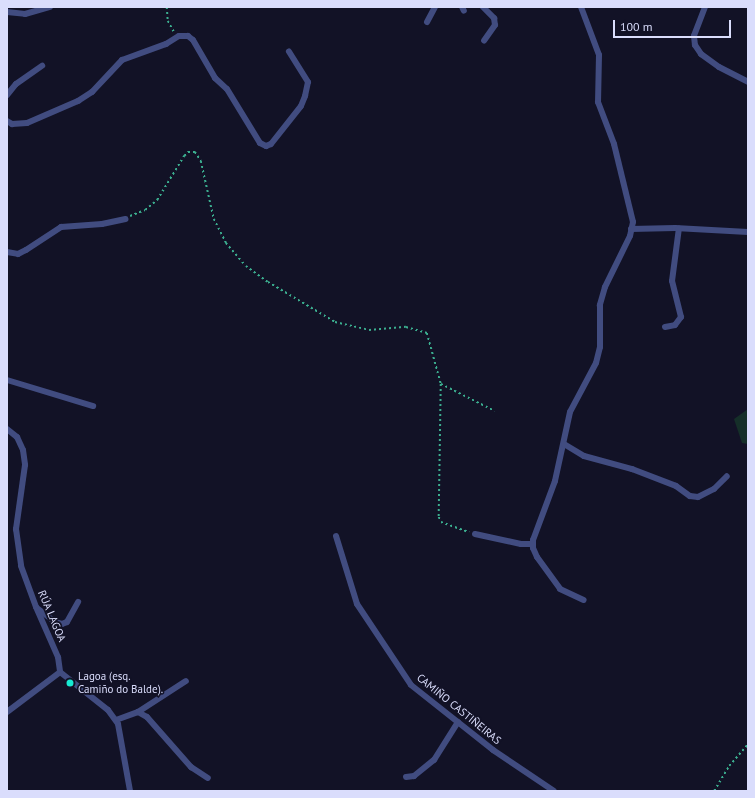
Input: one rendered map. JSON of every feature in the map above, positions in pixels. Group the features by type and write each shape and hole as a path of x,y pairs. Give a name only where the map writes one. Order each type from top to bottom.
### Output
{"street":[{"path":"7,12 26,14 50,7"},
{"path":"427,22 435,7"},
{"path":"483,7 494,18 495,25 484,41"},
{"path":"581,7 599,55 598,102 614,144 633,222 632,228 605,287 600,305 600,347 597,358 570,412 564,431 564,444 555,482 533,544 537,557 560,589 584,600"},
{"path":"705,7 694,36 695,45 701,54 719,67 748,82"},
{"path":"7,121 12,124 27,123 78,101 92,92 122,60 166,44 176,38 188,36 193,40 215,78 227,89 260,142 266,146 271,144 301,106 305,96 308,82 289,52"},
{"path":"7,95 16,84 42,66"},
{"path":"7,252 18,254 61,227 102,224 125,219"},
{"path":"632,228 679,228 748,232"},
{"path":"665,327 675,325 681,317 672,281 679,228"},
{"path":"7,380 20,382 38,391 64,399 94,406"},
{"name":"RÚA LAGOA","path":"7,429 17,438 23,450 25,465 16,541 36,607 58,657 60,672"},
{"path":"564,444 584,456 632,469 676,486 690,496 698,497 714,489 727,476"},
{"path":"475,534 521,544 533,544"},
{"name":"CAMIÑO CASTIÑEIRAS","path":"336,536 357,604 411,685 493,750 554,791"},
{"path":"36,607 55,622 62,624 67,622 78,602"},
{"path":"7,712 60,672 108,710 116,720 130,791"},
{"path":"116,720 138,712 186,681"},
{"path":"138,712 147,717 191,767 208,778"},
{"path":"406,777 414,776 434,760 458,722"}],"path":[{"path":"167,7 168,21 176,38"},
{"path":"125,219 145,210 157,200 184,156 188,152 195,152 202,161 214,219 226,243 246,266 268,282 335,322 370,330 406,327 424,330 430,336 441,384 439,517 446,524 475,534"},
{"path":"441,384 495,411"},
{"path":"714,791 729,766 748,744"}],"green space":[{"path":"748,409 748,444 742,443 734,419"}],"place":[{"name":"Lagoa (esq. Camiño do Balde).","path":"70,683"}]}
